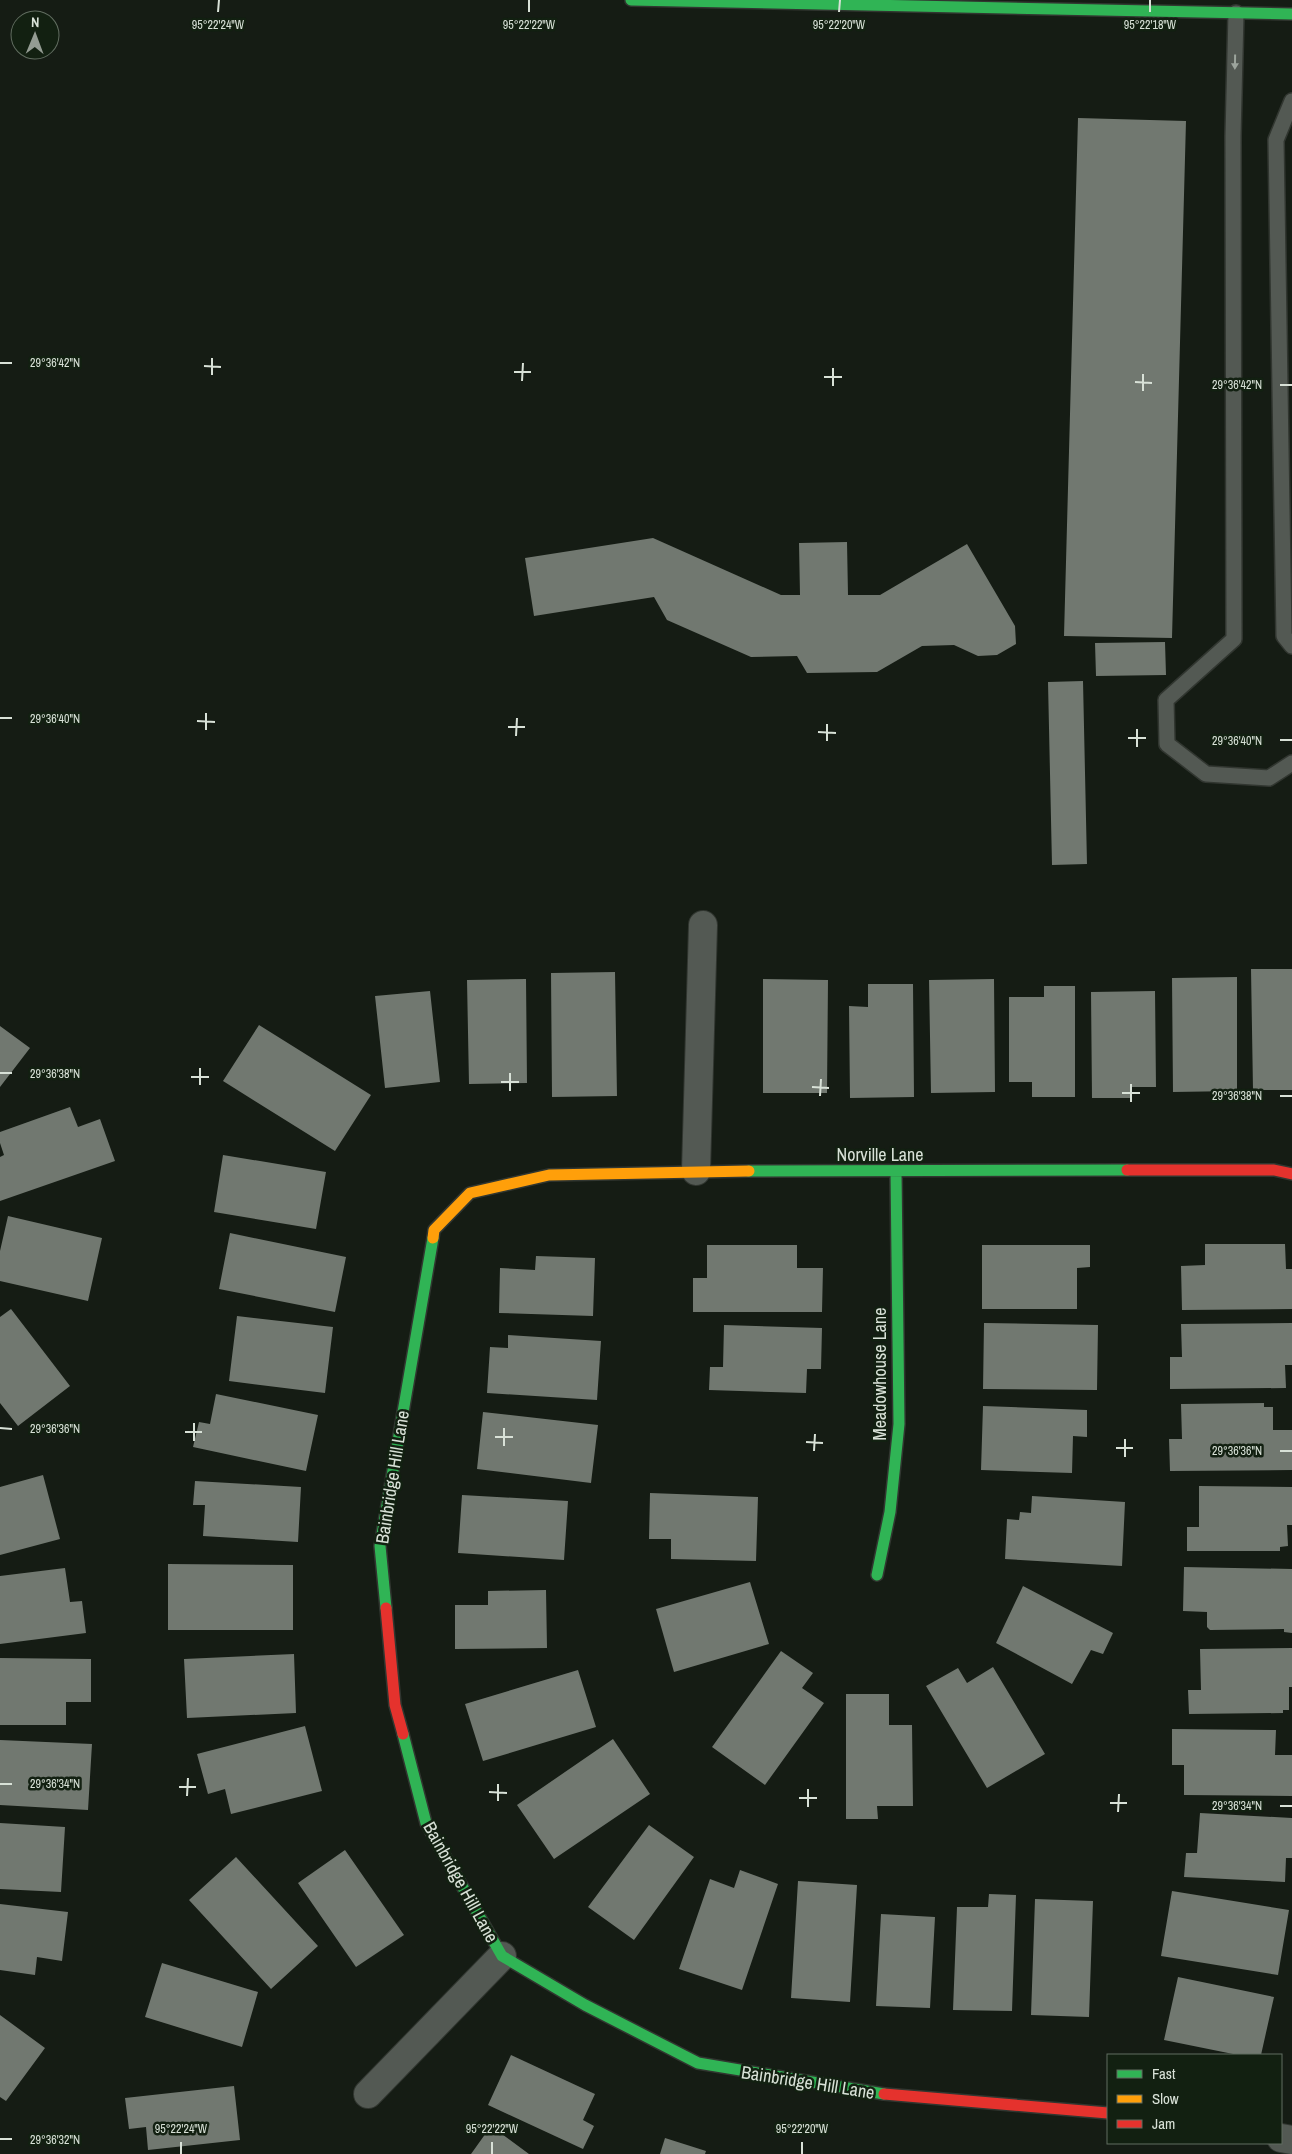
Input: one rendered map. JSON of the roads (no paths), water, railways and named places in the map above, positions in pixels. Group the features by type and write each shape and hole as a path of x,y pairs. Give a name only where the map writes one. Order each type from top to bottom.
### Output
{"street":[{"path":"631,0 1101,5 1236,13 1292,14"},
{"path":"696,1171 703,925"},
{"name":"Norville Lane","path":"470,1193 549,1175 696,1171 1274,1170 1292,1174"},
{"name":"Meadowhouse Lane","path":"877,1576 890,1512 899,1424 896,1172"},
{"name":"Bainbridge Hill Lane","path":"470,1193 434,1230 380,1546 395,1704 426,1823 502,1956 585,2005 698,2064 868,2093 1107,2113"},
{"path":"368,2094 502,1956"}],"lane":[{"path":"1236,13 1233,136 1234,639 1166,700 1167,744 1206,774 1269,778 1292,764"},
{"path":"1292,101 1276,140 1284,636 1292,646"}]}
